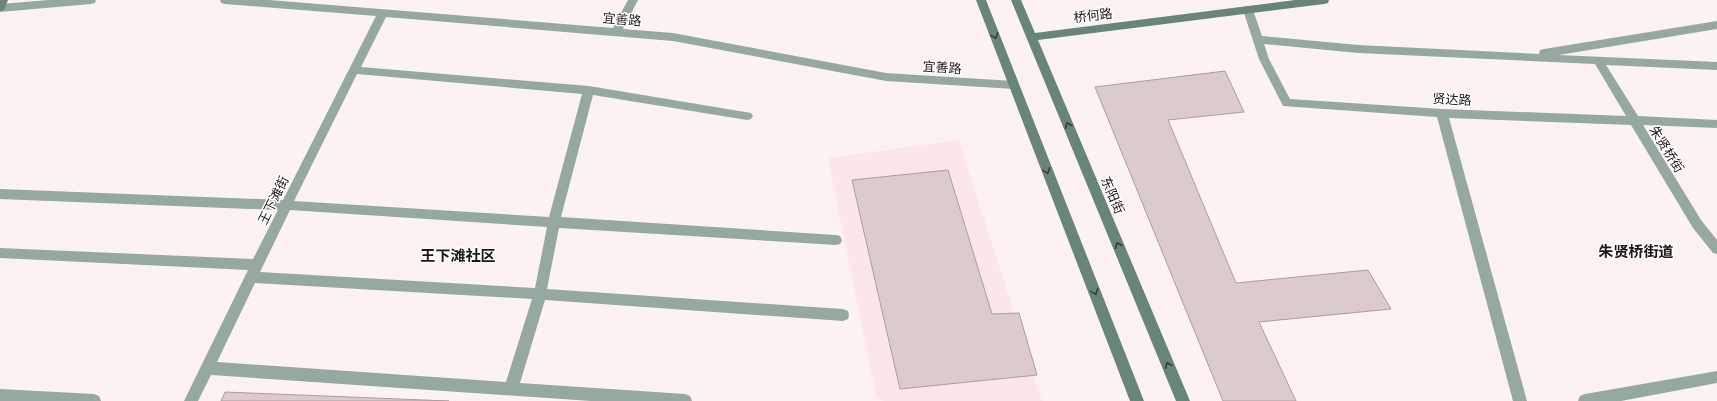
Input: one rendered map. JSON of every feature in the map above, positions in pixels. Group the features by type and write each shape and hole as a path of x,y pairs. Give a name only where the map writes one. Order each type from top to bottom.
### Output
{"main road":[{"path":"0,8 3,0"},
{"path":"981,0 1137,401"},
{"name":"东阳街","path":"1016,0 1183,401"},
{"name":"桥何路","path":"1032,37 1324,0"}],"street":[{"path":"0,8 91,0"},
{"name":"宜善路","path":"225,0 673,37 886,77 1014,85"},
{"path":"616,32 633,0"},
{"name":"贤达路","path":"1248,10 1264,59 1287,103 1442,113 1717,124"},
{"name":"王下滩街","path":"191,401 286,205 383,13"},
{"path":"1519,57 1717,25"},
{"path":"1257,39 1358,49 1717,66"},
{"name":"朱贤桥街","path":"1598,60 1633,121 1697,224 1717,249"},
{"path":"354,70 589,90 748,116"},
{"path":"511,389 540,294 554,222 589,90"},
{"path":"1442,113 1520,401"},
{"path":"0,194 286,205 836,240"},
{"path":"0,254 257,265"},
{"path":"251,277 540,294 843,315"},
{"path":"206,368 685,401"},
{"path":"1585,401 1717,376"},
{"path":"0,395 94,401"}],"shaded area":[{"path":"959,140 1042,401 883,401 876,397 828,158"}],"building":[{"path":"1225,71 1244,112 1168,120 1236,283 1368,270 1391,309 1259,322 1296,401 1223,401 1095,87"},
{"path":"948,170 992,314 1019,313 1037,375 900,389 852,180"},
{"path":"225,392 449,401 221,401"}],"district":[{"name":"朱贤桥街道","path":"1636,252"},
{"name":"王下滩社区","path":"458,256"}]}
